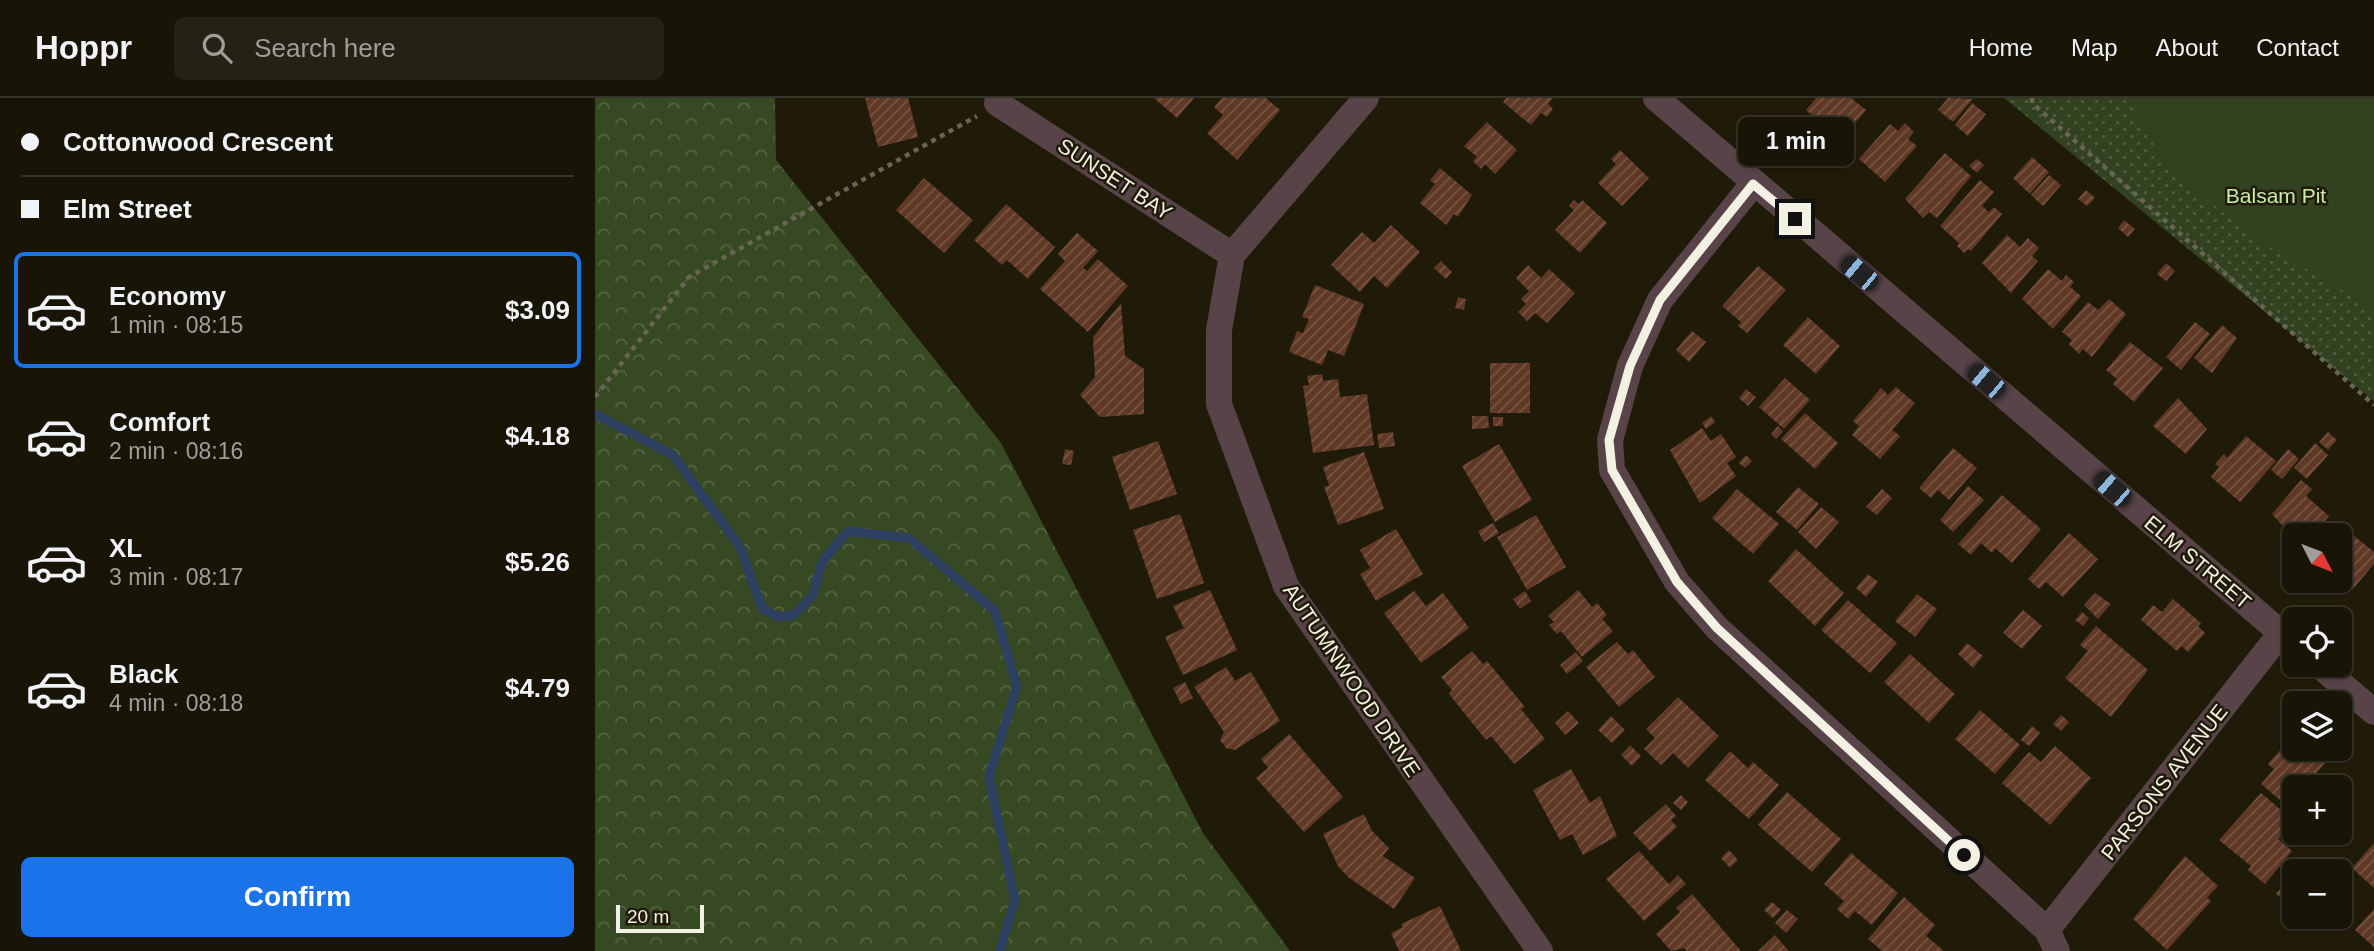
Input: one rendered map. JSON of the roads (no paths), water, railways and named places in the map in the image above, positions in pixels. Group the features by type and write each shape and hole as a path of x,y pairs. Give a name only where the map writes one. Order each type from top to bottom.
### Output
{"street":[{"name":"ELM STREET","path":"1656,98 1753,184 2282,633"},
{"path":"1232,255 1361,100"},
{"name":"SUNSET BAY","path":"997,103 1232,255"},
{"path":"1753,184 1660,300 1630,366 1609,440 1612,470 1677,582 1717,628 2052,941"},
{"name":"AUTUMNWOOD DRIVE","path":"1232,255 1219,330 1219,404 1286,586 1540,951"},
{"name":"PARSONS AVENUE","path":"2052,941 2282,646"},
{"path":"2333,677 2374,712"}],"waterway":[{"path":"595,414 673,455 740,547 762,608 778,617 794,615 813,595 822,562 848,531 909,538 995,611 1017,686 989,777 1015,900 1000,951"}],"park label":[{"name":"Balsam Pit","path":"2276,195"}]}
